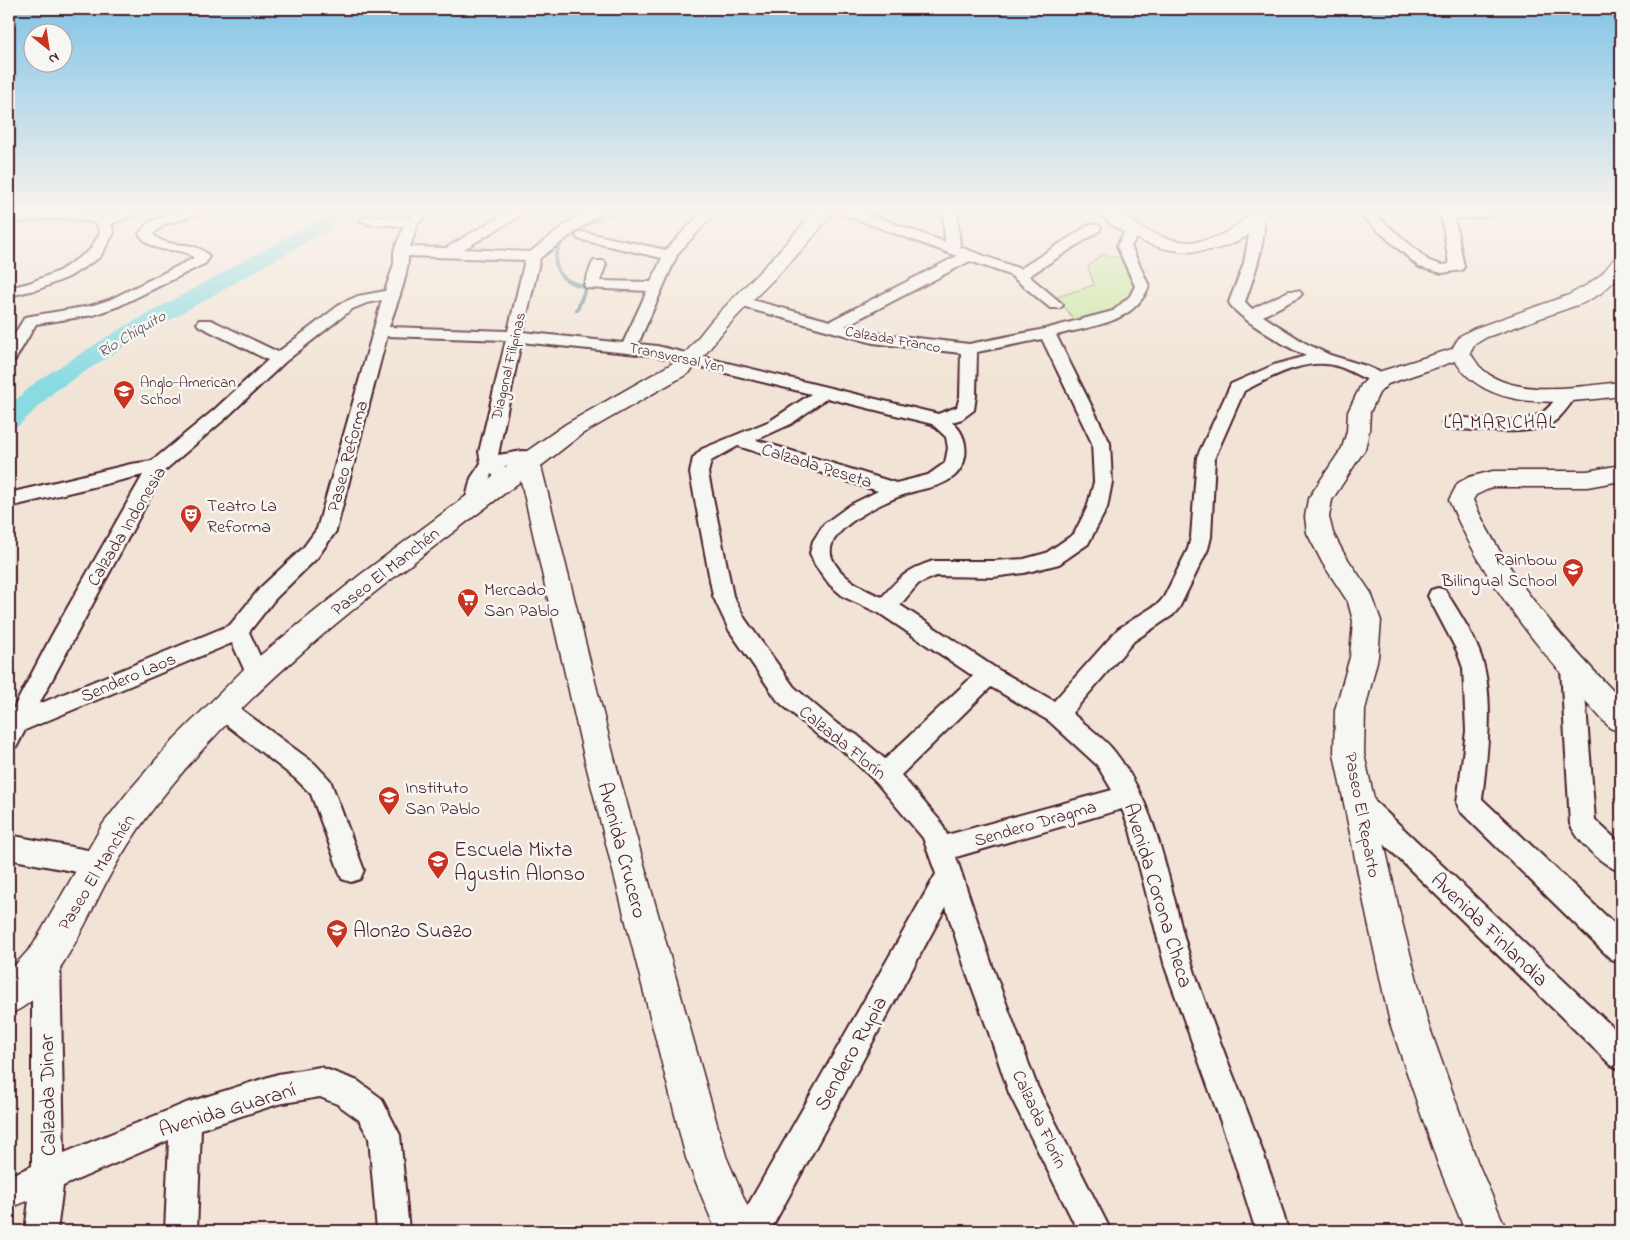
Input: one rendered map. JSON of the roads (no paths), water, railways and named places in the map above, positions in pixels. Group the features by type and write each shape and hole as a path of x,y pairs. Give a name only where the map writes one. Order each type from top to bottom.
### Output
{"street":[{"path":"30,320 13,291 64,274 72,269"},
{"path":"30,320 87,311 114,303 186,269"},
{"name":"Paseo Reforma","path":"238,631 268,593 310,553 326,531 380,331 401,269"},
{"name":"Diagonal Filipinas","path":"516,465 488,452 530,269"},
{"path":"597,269 591,285 657,287"},
{"path":"630,346 664,269"},
{"name":"Paseo El Manchén","path":"9,996 28,980 46,958 115,834 139,802 185,748 257,674 369,582 474,502 516,465 574,429 681,368 692,359 719,324 772,269"},
{"path":"831,327 943,269"},
{"path":"1005,269 1020,275 1055,305"},
{"path":"1020,275 1030,269"},
{"name":"Calzada Franco","path":"741,302 873,338 968,350 1047,333 1118,314 1137,298 1142,286 1134,269"},
{"path":"1249,269 1237,302 1239,307 1250,316 1299,346 1324,358 1347,364 1380,379 1460,353 1467,340 1480,333 1564,304 1599,287 1618,269"},
{"name":"Calzada Indonesia","path":"14,731 60,641 157,467 220,414 280,358 346,306 363,299 393,294"},
{"path":"1250,316 1294,294"},
{"path":"9,357 30,320"},
{"path":"205,323 280,358"},
{"name":"Transversal Yen","path":"380,331 514,336 630,346 692,359 822,393 938,420"},
{"path":"886,607 911,579 933,569 994,569 1024,566 1052,559 1081,539 1097,508 1103,482 1101,443 1047,333"},
{"path":"938,420 956,415 965,410 968,396 968,350"},
{"path":"1460,353 1469,369 1496,386 1521,394 1569,394 1621,389"},
{"path":"1057,714 1126,635 1166,609 1176,596 1198,549 1201,537 1206,457 1237,388 1286,365 1324,358"},
{"name":"Paseo El Reparto","path":"1380,379 1369,390 1359,412 1358,431 1353,449 1320,499 1317,517 1320,533 1332,557 1362,600 1367,621 1364,657 1350,710 1349,754 1409,1023 1458,1164 1486,1231"},
{"name":"Calzada Florín","path":"822,393 804,409 778,424 716,448 702,458 698,472 723,596 737,624 786,694 828,730 849,742 885,774 932,830 945,862 979,968 1024,1093 1095,1231"},
{"path":"1451,423 1531,423 1546,419 1569,394"},
{"name":"Avenida Corona Checa","path":"938,420 952,431 957,445 957,458 947,473 920,484 897,490 874,501 828,529 820,543 820,558 838,582 871,603 886,607 988,675 1057,714 1105,758 1129,796 1142,830 1179,967 1244,1139 1272,1231"},
{"name":"Calzada Peseta","path":"737,440 897,490"},
{"name":"Avenida Crucero","path":"516,465 600,761 706,1158 738,1231"},
{"path":"9,500 130,470 157,467"},
{"path":"1621,473 1587,479 1493,479 1478,483 1467,489 1461,500 1471,526 1515,598 1572,668 1621,719"},
{"path":"1438,596 1468,650 1474,668 1478,731 1469,803 1621,949"},
{"path":"238,631 257,674"},
{"name":"Sendero Laos","path":"14,731 238,631"},
{"path":"1572,668 1583,824 1592,835 1621,860"},
{"path":"885,774 988,675"},
{"path":"223,709 305,770 321,788 350,870"},
{"name":"Sendero Dragma","path":"945,862 1129,796"},
{"name":"Avenida Finlandia","path":"1359,803 1621,1055"},
{"path":"9,847 98,864"},
{"name":"Sendero Rupia","path":"752,1231 945,862"},
{"name":"Calzada Dinar","path":"42,1231 48,1175 46,958"},
{"name":"Avenida Guaraní","path":"9,1192 186,1118 287,1088 320,1082 347,1092 370,1109 384,1135 393,1231"},
{"path":"181,1231 186,1118"}],"waterway":[{"name":"Río Chiquito","path":"9,420 46,386 123,337 245,269"},
{"path":"557,269 567,280 583,286 585,290 577,310"}],"place":[{"name":"Anglo-American School","path":"124,410"},
{"name":"Teatro La Reforma","path":"191,534"},
{"name":"Rainbow Bilingual School","path":"1573,588"},
{"name":"Mercado San Pablo","path":"468,618"},
{"name":"Instituto San Pablo","path":"389,816"},
{"name":"Escuela Mixta Agustin Alonso","path":"438,880"},
{"name":"Alonzo Suazo","path":"337,949"}],"district":[{"name":"LA MARICHAL","path":"1500,421"}]}
